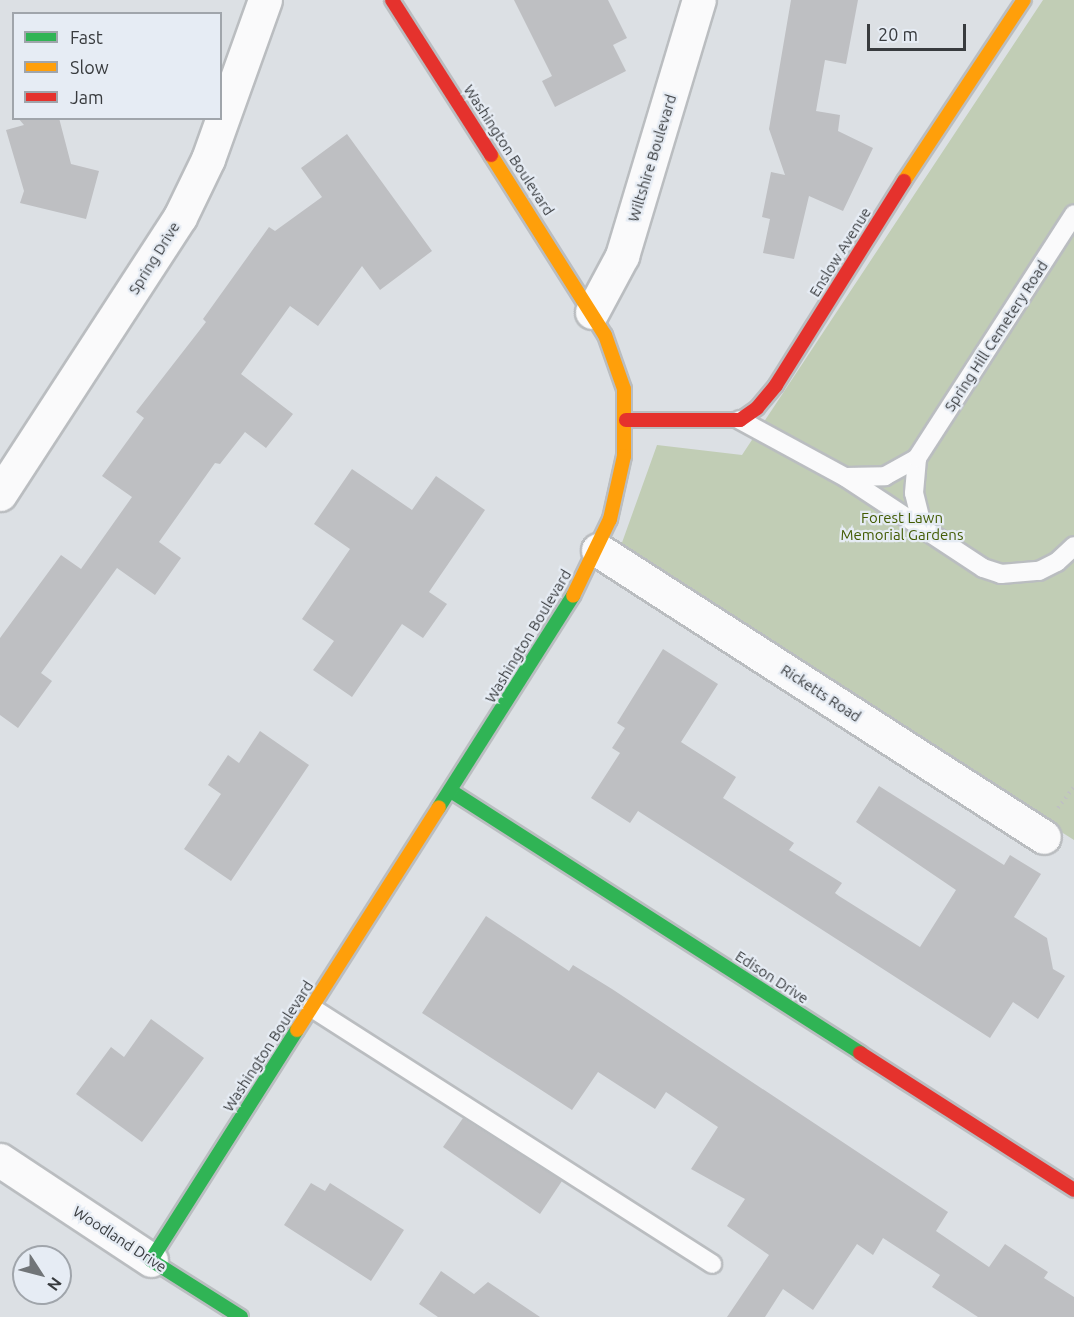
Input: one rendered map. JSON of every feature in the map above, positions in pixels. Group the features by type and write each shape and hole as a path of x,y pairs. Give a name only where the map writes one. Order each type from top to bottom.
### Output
{"street":[{"name":"Spring Drive","path":"222,120 265,0"},
{"name":"Washington Boulevard","path":"151,1260 550,634 598,550 620,486 626,420 617,363 592,312 392,0"},
{"name":"Wiltshire Boulevard","path":"592,312 622,256 699,0"},
{"name":"Enslow Avenue","path":"740,420 776,385 899,188 1024,0"},
{"name":"Spring Drive","path":"0,494 180,217 208,159 222,120"},
{"path":"626,420 740,420"},
{"name":"Ricketts Road","path":"598,550 1044,837"},
{"name":"Edison Drive","path":"452,791 1074,1190"},
{"name":"Woodland Drive","path":"0,1160 241,1317"}],"lane":[{"name":"Spring Hill Cemetery Road","path":"923,529 914,493 917,458 1074,214"},
{"name":"Spring Hill Cemetery Road","path":"740,420 845,477 983,568 1001,574 1039,571 1058,562 1074,546"},
{"name":"Spring Hill Cemetery Road","path":"845,477 885,476 917,458"},
{"path":"312,1008 712,1264"}],"green space":[{"name":"Forest Lawn Memorial Gardens","path":"1043,0 1074,0 1074,840 619,551 657,445 742,455"}],"building":[{"path":"514,0 608,0 627,38 613,45 626,71 555,107 542,81 552,76"},
{"path":"791,0 858,0 846,64 825,60 816,111 840,115 838,131 873,148 843,211 809,196 794,259 763,253 770,219 762,217 771,172 785,175 769,129"},
{"path":"20,120 60,120 71,164 99,171 86,219 20,203 24,191 6,130 24,125"},
{"path":"347,134 432,251 380,290 362,266 318,326 290,306 241,374 293,414 266,448 245,432 220,464 215,463 159,542 181,558 155,595 117,568 41,673 52,681 18,728 0,715 0,638 61,555 81,569 132,497 102,476 144,418 136,412 206,322 203,319 269,227 275,231 322,197 301,168"},
{"path":"352,469 412,510 436,476 485,510 429,592 447,604 423,638 402,624 352,697 313,670 334,641 302,619 350,549 314,524"},
{"path":"663,649 718,684 681,742 736,777 723,798 794,843 789,850 842,883 835,893 920,947 956,890 856,822 879,786 1004,865 1010,855 1041,874 1014,917 1047,938 1053,969 1065,976 1038,1019 1013,1002 990,1038 638,811 630,823 591,798 620,753 612,748 625,728 617,723"},
{"path":"260,731 309,765 231,881 184,849 221,794 208,785 228,755 239,763"},
{"path":"486,916 569,971 573,965 612,989 948,1212 936,1231 989,1267 1005,1244 1048,1272 1044,1278 1074,1297 1074,1317 978,1317 932,1287 940,1275 883,1238 873,1255 857,1244 813,1310 783,1289 765,1317 727,1317 769,1255 727,1226 745,1199 691,1169 718,1127 666,1092 655,1109 598,1072 572,1110 422,1013"},
{"path":"151,1019 204,1058 142,1142 76,1094 111,1047 124,1057"},
{"path":"463,1118 562,1181 540,1214 443,1147"},
{"path":"311,1183 325,1191 330,1183 404,1230 371,1281 284,1225"},
{"path":"441,1271 474,1294 488,1282 540,1317 438,1317 419,1304"}],"traffic: fast":[{"path":"439,807 573,596"},
{"path":"451,791 860,1053"},
{"path":"241,1317 151,1260 297,1030"}],"traffic: slow":[{"path":"904,181 1024,0"},
{"path":"491,155 605,335 624,389 624,456 610,519 573,596"},
{"path":"297,1030 439,807"}],"traffic: jam":[{"path":"392,0 491,155"},
{"path":"626,420 740,420 757,408 776,385 904,181"},
{"path":"860,1053 1074,1190"}]}
